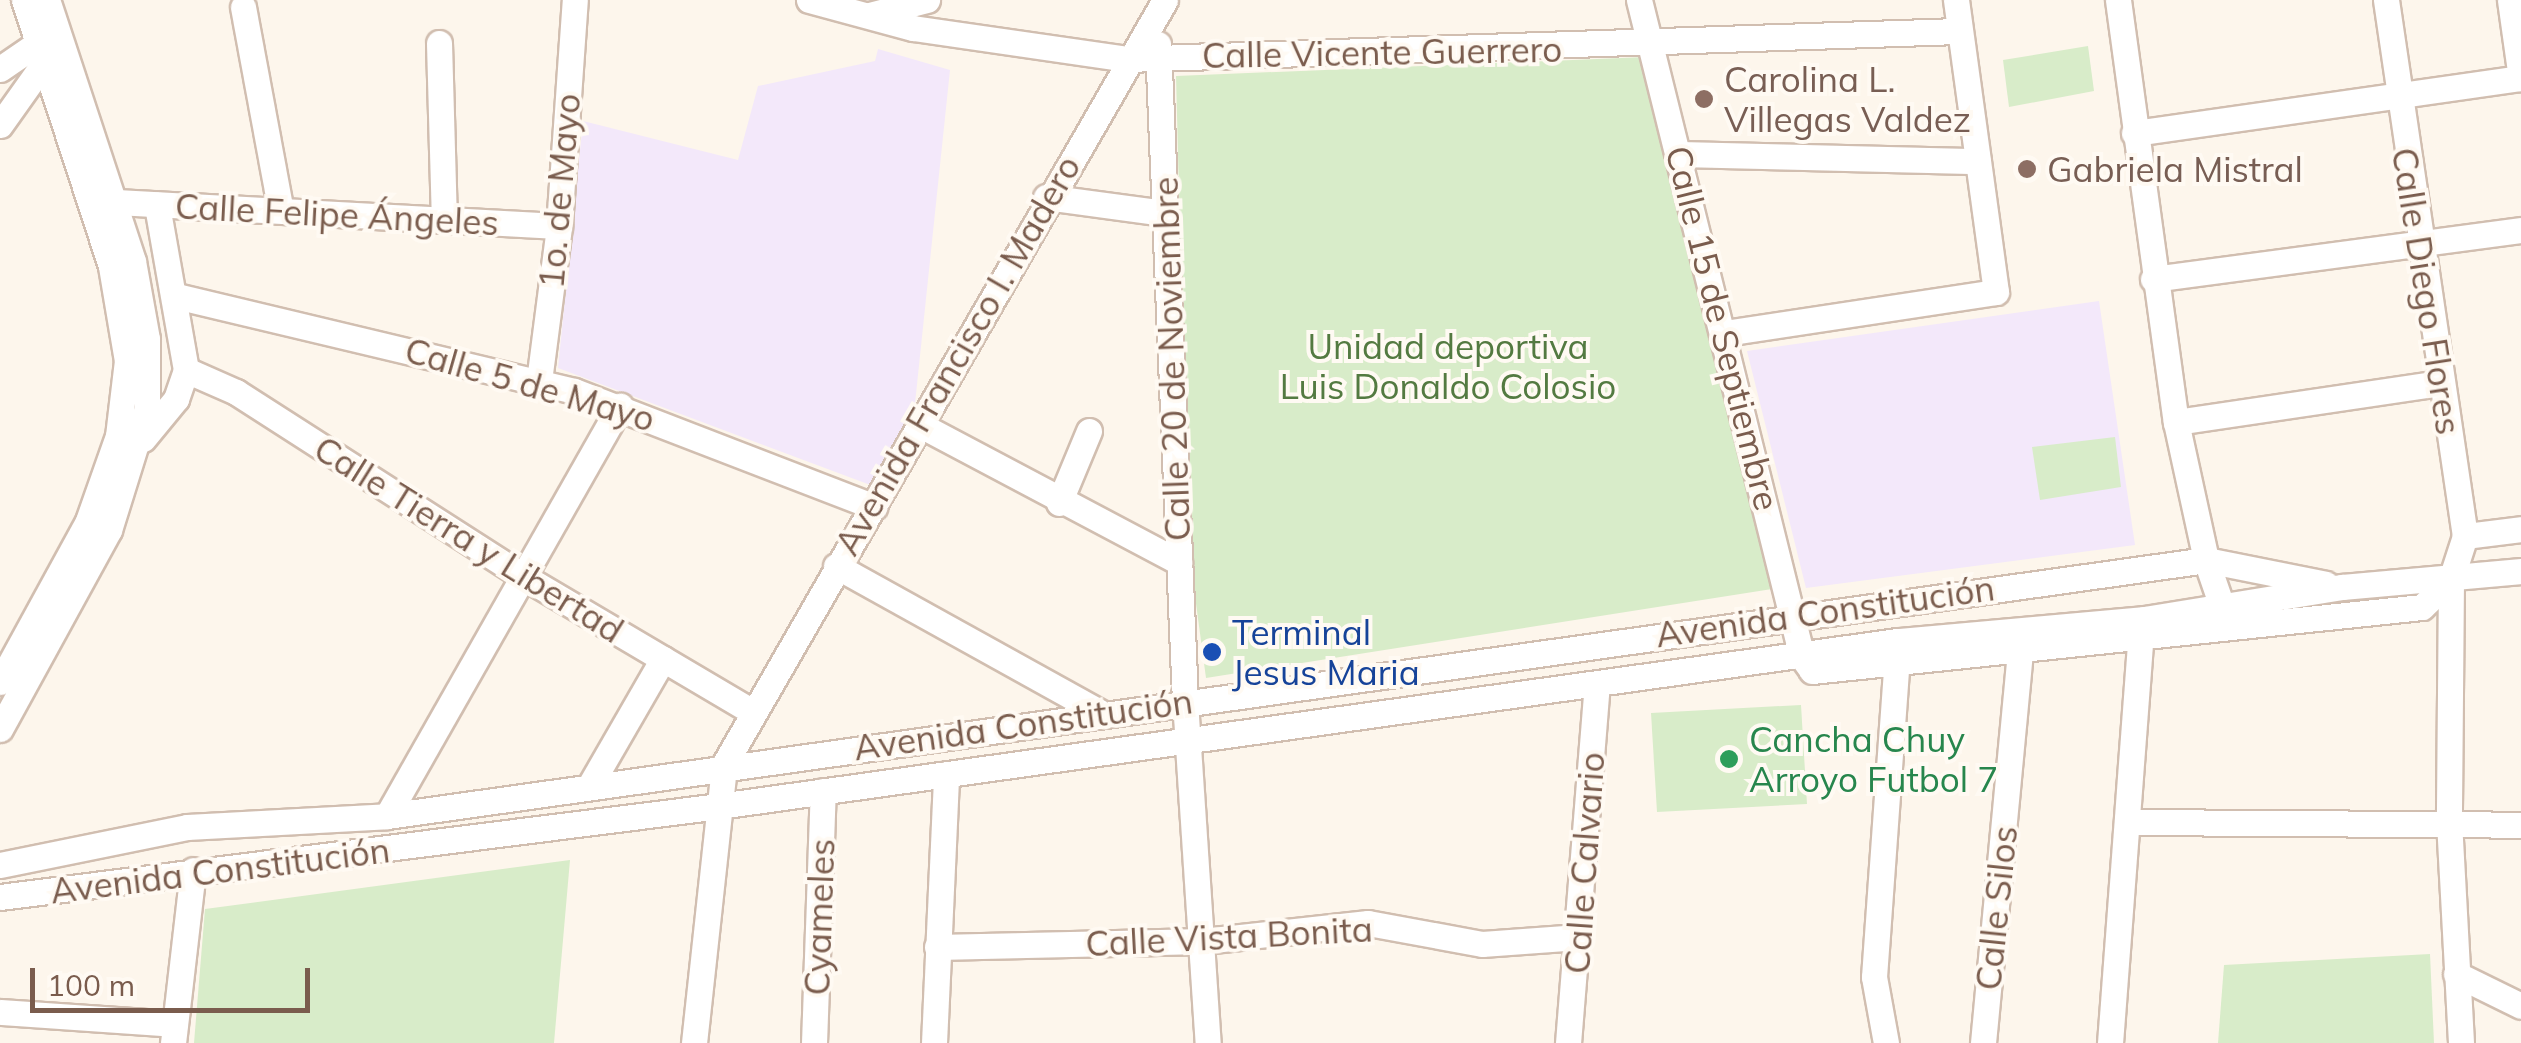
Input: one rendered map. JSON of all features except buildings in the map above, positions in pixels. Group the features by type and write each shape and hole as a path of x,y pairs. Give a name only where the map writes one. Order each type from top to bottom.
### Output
{"street":[{"path":"0,682 88,521 124,405 126,341 111,266 24,0"},
{"name":"Calle Felipe Ángeles","path":"0,729 109,530 140,442 148,339 116,202 48,0"},
{"name":"1o. de Mayo","path":"538,381 559,226 574,0"},
{"name":"Calle Vicente Guerrero","path":"809,0 913,28 1127,59 1653,46 1960,31"},
{"path":"869,16 927,0"},
{"name":"Calle 15 de Septiembre","path":"1638,0 1682,154 1802,657"},
{"path":"1725,334 1996,292 1956,0"},
{"name":"Calle Diego Flores","path":"2386,0 2417,244 2465,536 2451,579 2449,821 2460,1043"},
{"path":"2134,133 2398,92 2521,78 2510,0"},
{"path":"2124,1 2134,133 2176,422 2206,560 2226,620"},
{"path":"243,8 280,207"},
{"name":"Calle 20 de Noviembre","path":"1160,8 1185,701 1208,1043"},
{"name":"Avenida Francisco I. Madero","path":"694,1043 724,766 836,566 924,428 1046,197 1160,8"},
{"path":"438,43 444,216"},
{"path":"0,69 41,53"},
{"path":"0,125 41,53"},
{"path":"1682,154 1978,160"},
{"path":"1046,197 1165,212"},
{"name":"Calle Felipe Ángeles","path":"116,202 280,207 559,226"},
{"path":"140,442 176,399 186,370 157,205"},
{"path":"2153,279 2521,230"},
{"name":"Calle 5 de Mayo","path":"176,296 538,381 620,406 874,507"},
{"name":"Calle Tierra y Libertad","path":"186,370 236,392 526,578 751,712"},
{"path":"2176,422 2440,383"},
{"path":"386,816 526,578 620,406"},
{"path":"924,428 1059,503 1179,562"},
{"path":"1059,503 1089,431"},
{"path":"2465,536 2521,529"},
{"name":"Avenida Constitución","path":"0,864 187,827 386,816 1099,712 2206,560 2342,587"},
{"path":"836,566 1099,712"},
{"name":"Avenida Constitución","path":"0,897 719,806 1802,657 2226,620 2342,587 2521,571"},
{"path":"1802,657 1812,671 1896,667 2140,642 2226,620 2422,606 2451,579"},
{"path":"2110,1043 2131,822 2140,642"},
{"name":"Calle Silos","path":"1982,1043 2020,653"},
{"path":"589,787 663,660"},
{"path":"1886,1043 1874,977 1896,667"},
{"name":"Calle Calvario","path":"1568,1043 1580,937 1598,684"},
{"path":"934,1043 946,774"},
{"name":"Cyameles","path":"814,1043 824,791"},
{"path":"2131,822 2224,826 2449,821 2521,824"},
{"path":"0,1012 83,1032 174,1034 194,870"},
{"name":"Calle Vista Bonita","path":"938,947 1204,941 1368,923 1482,944 1580,937"},
{"path":"2456,974 2521,1006"}],"shaded area":[{"path":"878,49 950,70 914,413 873,486 558,368 583,121 738,160 758,86 875,61"},
{"path":"2099,301 2135,545 1806,588 1747,351"}],"green space":[{"path":"2088,46 2094,91 2009,107 2003,60"},
{"name":"Unidad deportiva Luis Donaldo Colosio","path":"1646,57 1772,589 1206,678 1188,544 1176,76"},
{"path":"2115,437 2121,487 2040,500 2032,447"},
{"name":"Cancha Chuy Arroyo Futbol 7","path":"1801,705 1807,804 1657,812 1651,713"},
{"path":"570,860 554,1043 194,1043 205,909"},
{"path":"2430,954 2434,1043 2218,1043 2224,965"}],"place":[{"name":"Carolina L. Villegas Valdez","path":"1704,99"},
{"name":"Gabriela Mistral","path":"2027,169"},
{"name":"Terminal Jesus Maria","path":"1212,652"},
{"name":"Cancha Chuy Arroyo Futbol 7","path":"1729,759"}]}
